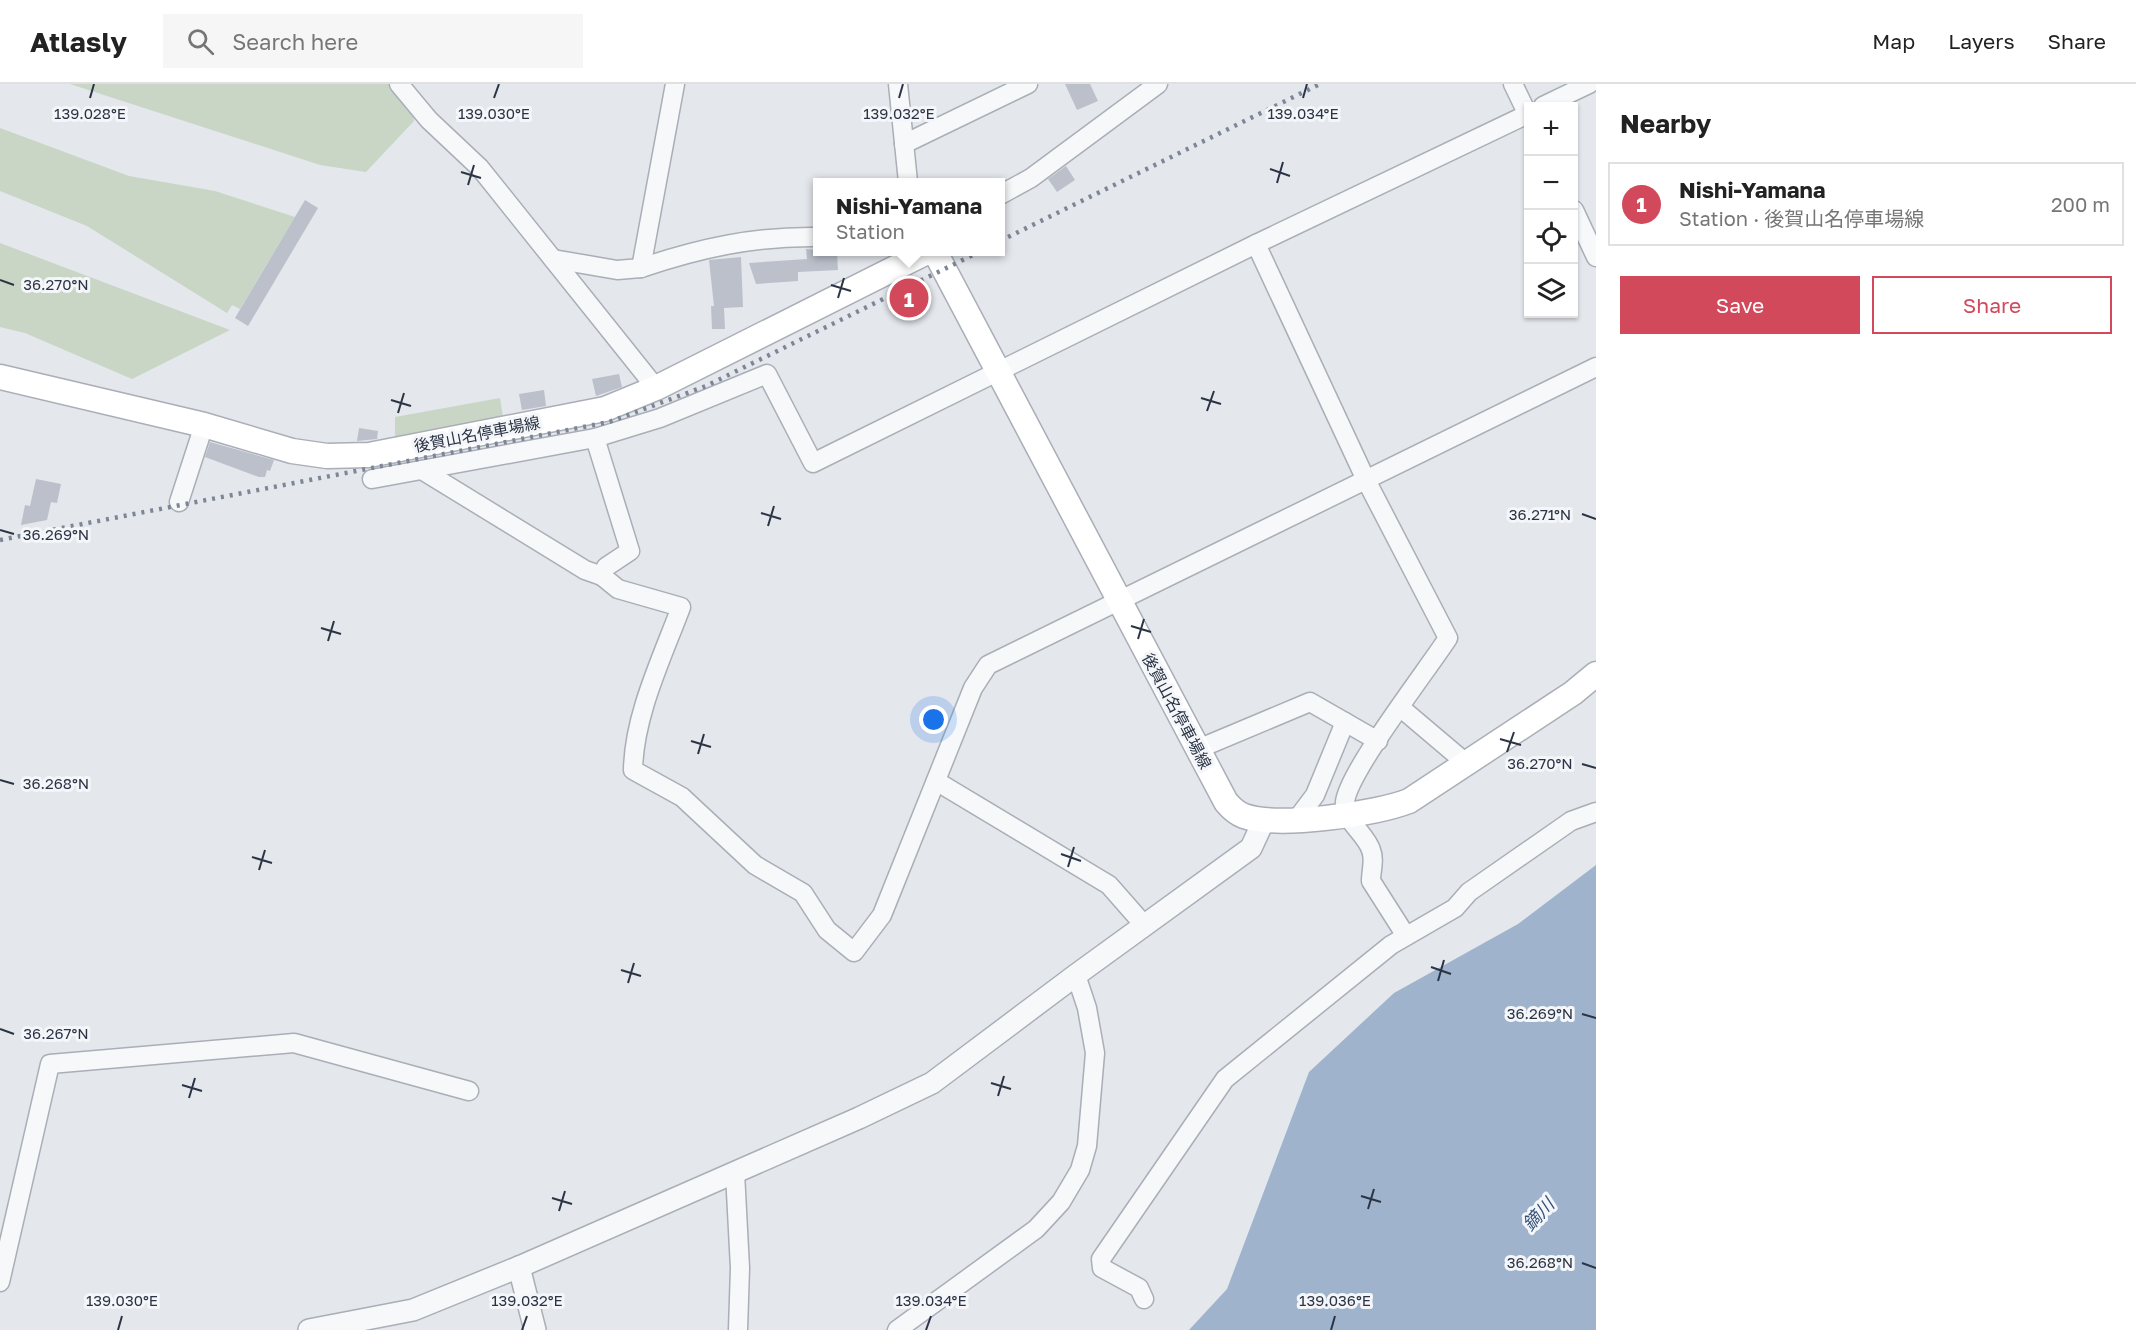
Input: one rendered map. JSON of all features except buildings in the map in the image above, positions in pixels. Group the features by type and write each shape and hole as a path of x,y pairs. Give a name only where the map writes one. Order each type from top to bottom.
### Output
{"main road":[{"name":"後賀山名停車場線","path":"0,377 204,425 291,451 327,456 369,455 605,409 656,388 919,256"},
{"name":"後賀山名停車場線","path":"937,256 1119,602 1226,801 1234,811 1264,820 1297,819 1348,816 1385,810 1409,801 1573,693 1596,674"}],"street":[{"path":"399,84 429,120 480,168 656,388"},
{"path":"641,268 675,84"},
{"path":"898,84 908,178"},
{"path":"904,144 1028,84"},
{"path":"1005,192 1031,178 1158,84"},
{"path":"1513,84 1524,106"},
{"path":"1551,102 1589,84"},
{"path":"372,479 595,438 660,418 767,374 813,463 1256,244 1524,116"},
{"path":"1578,219 1596,257"},
{"path":"554,259 617,270 641,268 688,252 772,237 813,237"},
{"path":"1256,244 1366,480 1448,638 1356,774 1345,802 1348,816 1370,847 1374,858 1371,881 1406,936"},
{"path":"422,470 585,570 602,576 618,589 681,607 658,668 633,748 633,770 682,797 755,865 802,893 827,930 854,952 882,915 973,688 988,665 1596,368"},
{"path":"179,502 204,425"},
{"path":"595,438 630,551 606,567 602,576"},
{"path":"1198,749 1310,702 1378,741"},
{"path":"1401,708 1466,763"},
{"path":"1297,819 1315,795 1345,722"},
{"path":"936,782 1110,885 1145,926"},
{"path":"1144,1299 1139,1288 1102,1268 1101,1259 1225,1079 1406,936 1455,908 1469,892 1571,821 1596,812"},
{"path":"309,1330 413,1310 519,1267 735,1173 932,1083 1251,848 1264,820"},
{"path":"897,1330 1036,1228 1061,1202 1080,1170 1087,1146 1095,1053 1087,1008 1076,975"},
{"path":"0,1282 50,1064 294,1043 469,1091"},
{"path":"735,1173 740,1268 738,1330"},
{"path":"519,1267 535,1330"}],"green space":[{"path":"70,84 395,84 410,96 414,121 366,172 320,165"},
{"path":"0,128 129,176 215,191 295,217 240,309 232,305 227,313 87,226 0,191"},
{"path":"0,243 230,330 132,379 25,333 0,327"},
{"path":"500,398 504,423 395,445 395,417"}],"water":[{"name":"鏑川","path":"1596,865 1596,1330 1189,1330 1227,1289 1309,1072 1394,993 1518,924"}],"railway":[{"path":"1005,239 1320,84"},
{"path":"0,540 609,422 706,386 971,256"}],"place":[{"name":"Nishi-Yamana","path":"909,298"}]}
